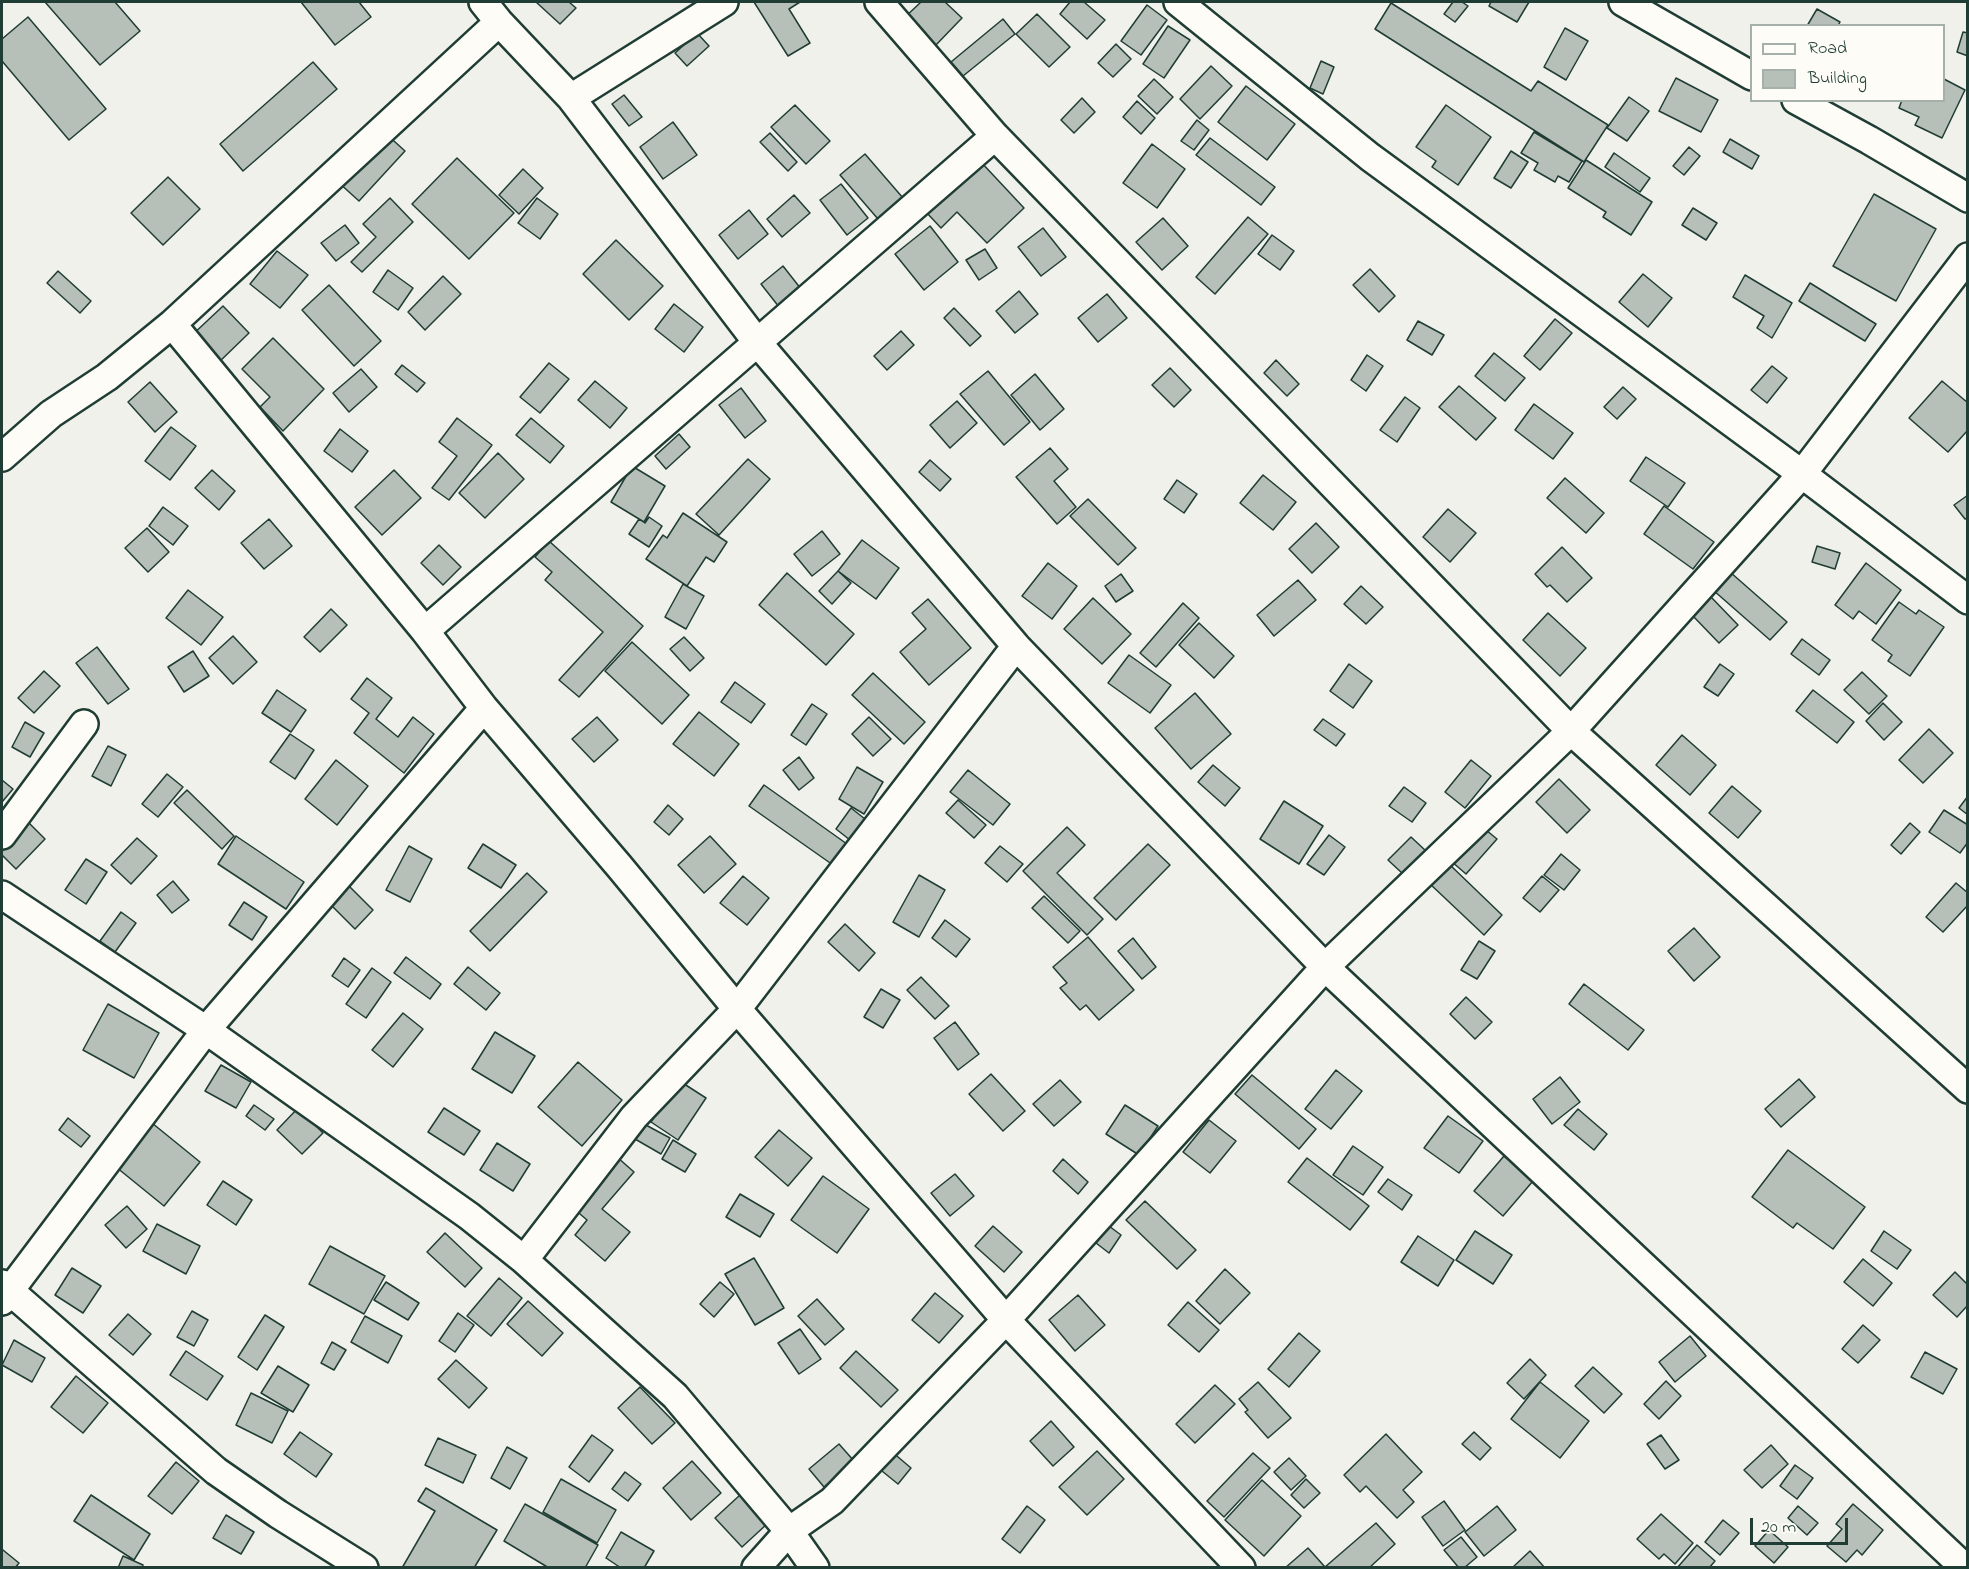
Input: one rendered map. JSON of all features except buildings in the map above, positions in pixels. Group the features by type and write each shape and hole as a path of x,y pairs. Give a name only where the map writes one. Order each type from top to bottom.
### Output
{"street":[{"path":"571,98 724,2"},
{"path":"879,2 994,135 1571,731 1968,1089"},
{"path":"1178,2 1370,158 1802,474 1968,600"},
{"path":"1623,2 1750,75"},
{"path":"2,457 51,414 107,377 172,324 491,12 571,98 757,342 1016,646 1325,967 1965,1568"},
{"path":"1800,102 1968,198"},
{"path":"425,631 994,135"},
{"path":"756,1568 789,1531 832,1502 1006,1320 1325,967 1571,731 1802,474 1968,257"},
{"path":"172,324 425,631 484,708 620,866 737,1009 1006,1320 1241,1568"},
{"path":"524,1260 634,1117 737,1009 1016,646"},
{"path":"364,1568 278,1514 216,1471 4,1292 206,1030 484,708"},
{"path":"2,835 84,724"},
{"path":"2,895 206,1030 469,1216 524,1260 675,1396 789,1531 815,1568"}]}
